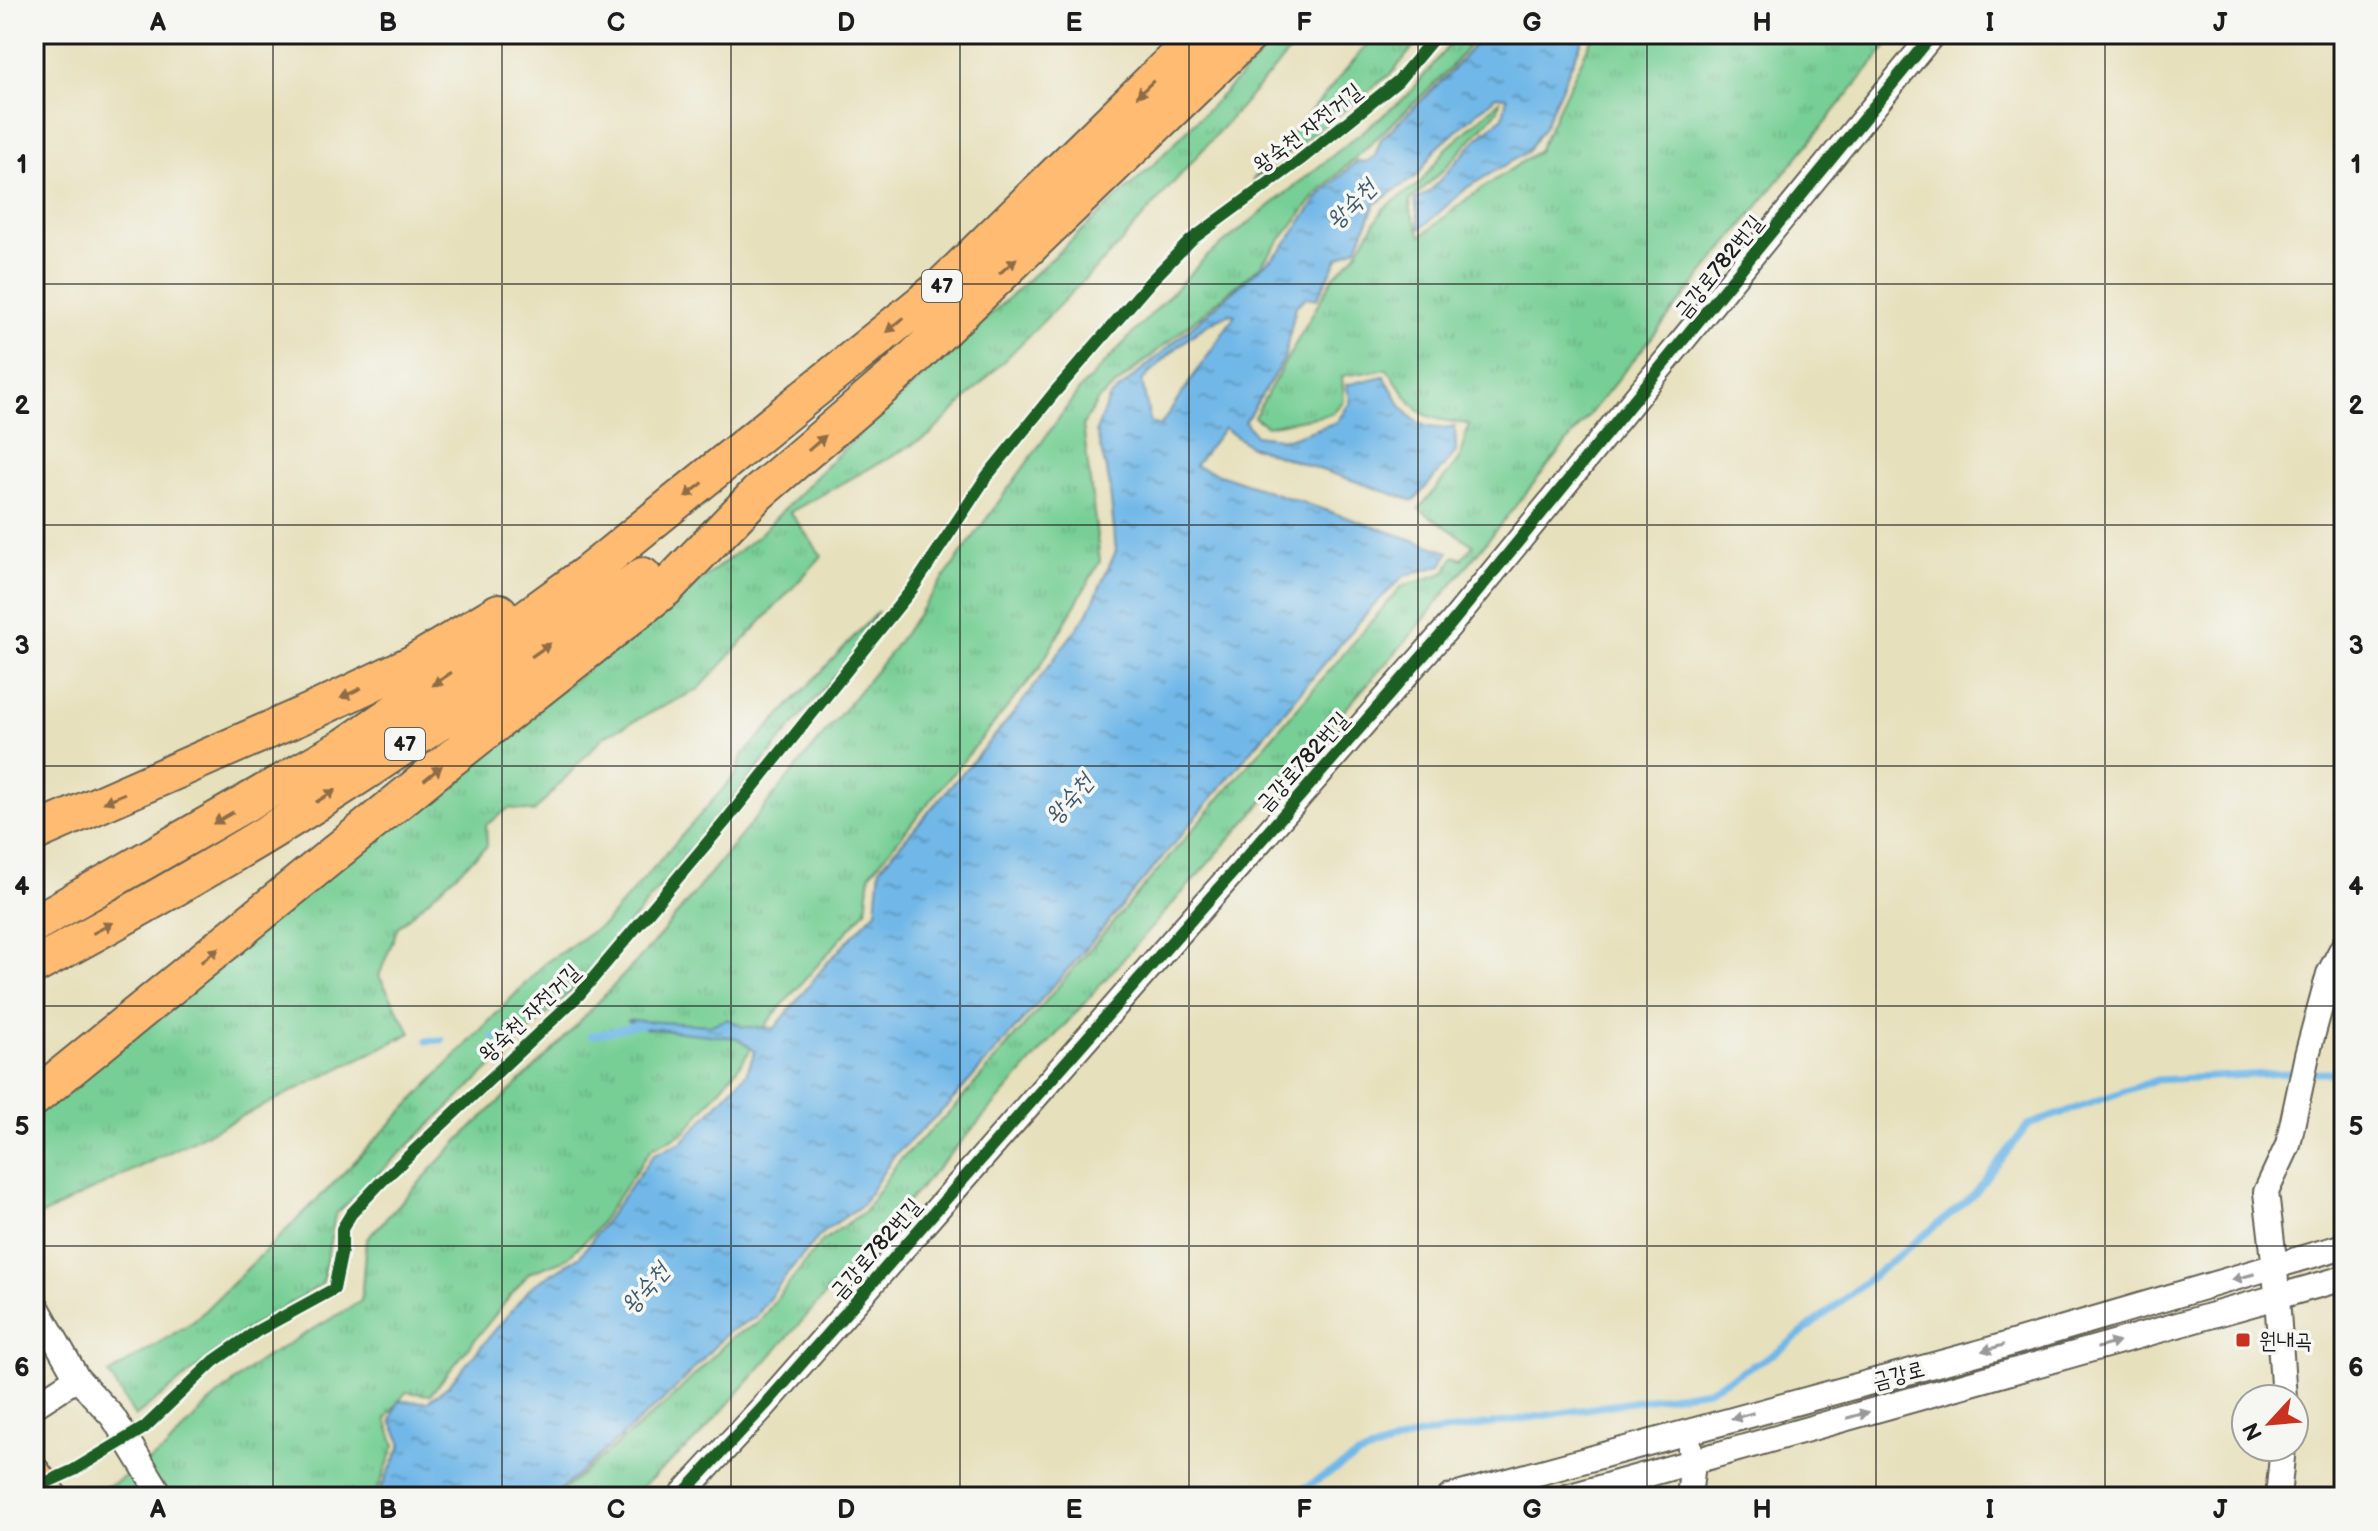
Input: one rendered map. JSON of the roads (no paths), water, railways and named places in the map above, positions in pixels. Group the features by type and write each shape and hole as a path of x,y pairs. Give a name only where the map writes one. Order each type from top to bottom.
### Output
{"highway":[{"name":"47","path":"34,924 344,747 588,573 939,289 1200,34"},
{"name":"47","path":"34,966 170,892 330,794 555,641 758,493 896,375 1250,34"},
{"path":"34,1098 665,589 758,493"},
{"path":"34,833 414,663 662,515"},
{"path":"34,1075 150,1005"}],"main road":[{"path":"34,1473 51,1497"}],"street":[{"name":"금강로782번길","path":"680,1497 765,1405 1450,625 1933,34"},
{"path":"2283,1383 2266,1192 2288,1145 2307,1055 2329,974 2344,945"},
{"name":"금강로","path":"1450,1497 1992,1349 2344,1246"},
{"name":"금강로","path":"1567,1497 2344,1278"},
{"path":"34,1302 77,1378 113,1417 162,1497"},
{"path":"34,1406 77,1378"},
{"path":"1687,1431 1693,1463 1689,1497"},
{"path":"2278,1497 2281,1463"}],"water":[{"name":"왕숙천","path":"1483,34 1585,34 1544,127 1527,152 1468,187 1420,229 1415,200 1429,192 1478,138 1503,117 1507,97 1496,96 1435,150 1418,175 1375,204 1357,247 1338,258 1317,299 1306,297 1296,306 1284,359 1245,422 1255,435 1288,439 1337,422 1351,401 1346,385 1384,376 1403,408 1419,423 1440,428 1455,426 1456,452 1414,501 1250,446 1224,428 1195,466 1449,552 1442,565 1404,576 1370,609 1084,951 950,1103 893,1157 862,1205 823,1232 789,1271 756,1317 728,1332 670,1394 552,1497 377,1497 402,1444 391,1421 398,1401 427,1402 448,1386 532,1286 580,1256 654,1154 682,1142 746,1074 755,1051 737,1038 644,1028 626,1020 711,1025 728,1019 743,1027 775,1028 827,963 876,911 880,868 1014,713 1088,613 1116,551 1109,481 1096,431 1109,398 1281,250 1321,194 1357,161 1366,162 1375,156 1381,139 1449,74","holes":["1230,314 1235,315 1160,426 1150,422 1142,381 1205,326"]}],"waterway":[{"path":"591,1035 643,1025"},
{"path":"493,1037 506,1036"},
{"path":"427,1041 442,1040"},
{"path":"1278,1497 1296,1493 1358,1456 1414,1436 1708,1390 1779,1351 1974,1195 2028,1125 2156,1080 2344,1073"}],"place":[{"name":"원내곡","path":"2243,1340"}]}
